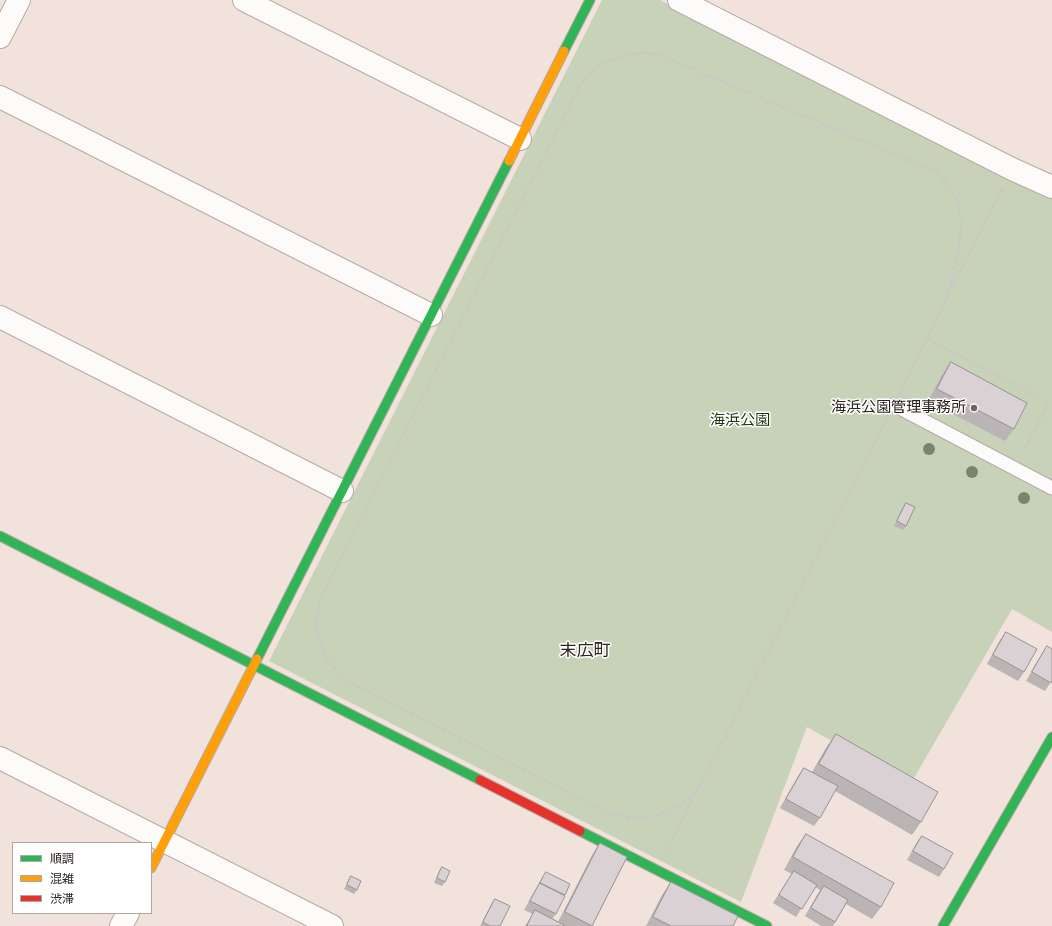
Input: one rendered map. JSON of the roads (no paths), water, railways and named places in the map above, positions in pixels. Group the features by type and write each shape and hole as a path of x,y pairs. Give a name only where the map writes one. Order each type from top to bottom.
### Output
{"street":[{"path":"0,37 19,0"},
{"path":"244,0 520,139"},
{"path":"152,866 590,0"},
{"path":"679,0 1012,169 1052,187"},
{"path":"0,97 430,315"},
{"path":"0,317 342,491"},
{"path":"0,536 657,869 758,924"},
{"path":"943,926 1052,737"},
{"path":"0,758 332,926"},
{"path":"121,926 127,914"}],"lane":[{"path":"894,405 1052,488"}],"place":[{"name":"海浜公園管理事務所","path":"974,408"}],"district":[{"name":"末広町","path":"585,652"}],"park label":[{"name":"海浜公園","path":"740,421"}]}
